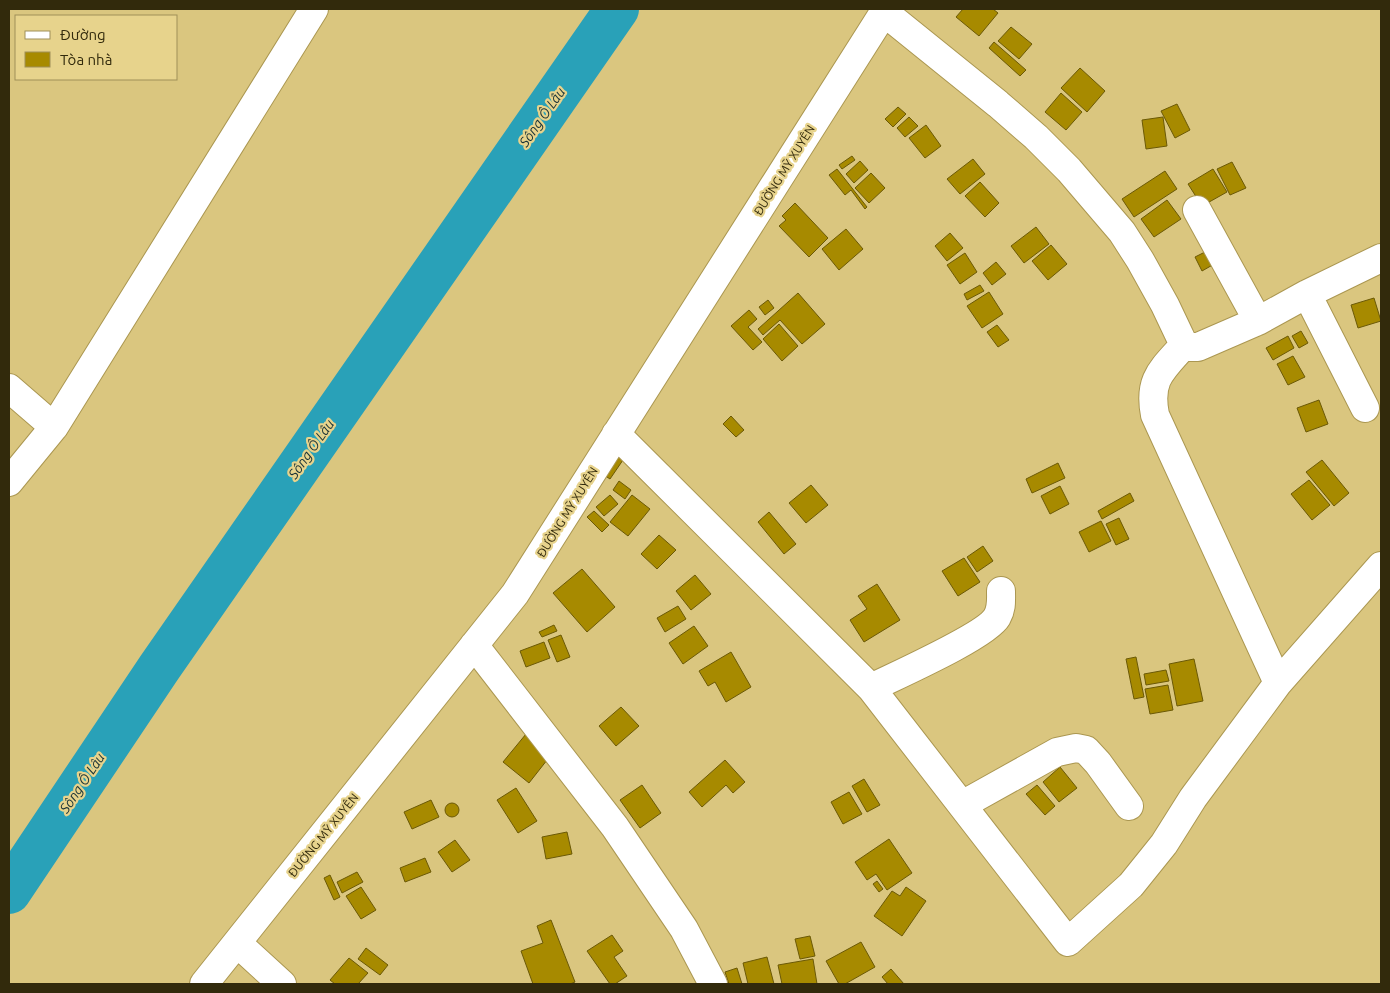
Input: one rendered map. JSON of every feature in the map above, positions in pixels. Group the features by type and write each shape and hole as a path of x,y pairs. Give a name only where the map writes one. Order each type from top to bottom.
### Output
{"street":[{"path":"9,482 54,427 314,9"},
{"path":"885,10 1036,137 1069,170 1122,232 1165,304 1184,345 1198,347 1258,321 1307,294 1381,258"},
{"name":"ĐƯỜNG MỸ XUYÊN","path":"204,984 515,594 885,10"},
{"path":"1198,210 1258,321"},
{"path":"1307,294 1365,408"},
{"path":"1184,345 1161,371 1156,380 1152,401 1155,415 1278,683"},
{"path":"9,388 54,427"},
{"path":"616,434 871,688 1068,942 1131,885 1164,844 1194,798 1278,683 1381,566"},
{"path":"871,688 962,642 985,628 996,619 1002,606 1001,591"},
{"path":"474,645 620,834 684,929 713,984"},
{"path":"962,805 1057,752 1076,748 1086,750 1098,762 1129,806"},
{"path":"237,943 282,984"}],"building":[{"path":"963,9 993,9 998,13 979,36 956,17"},
{"path":"1011,27 1032,44 1019,59 998,41"},
{"path":"994,42 1026,70 1020,76 989,48"},
{"path":"1080,68 1105,91 1087,112 1061,88"},
{"path":"1061,93 1082,112 1066,130 1045,112"},
{"path":"1177,104 1190,130 1175,138 1161,111"},
{"path":"898,107 906,114 893,127 885,119"},
{"path":"909,117 918,126 905,137 897,128"},
{"path":"1163,117 1167,146 1146,149 1142,120"},
{"path":"926,125 941,146 925,158 909,138"},
{"path":"852,156 855,160 842,169 839,165"},
{"path":"973,159 985,174 960,194 947,179"},
{"path":"860,161 868,170 854,183 846,174"},
{"path":"1232,162 1246,188 1230,195 1217,169"},
{"path":"837,169 867,207 865,209 851,190 845,195 829,175"},
{"path":"1213,169 1227,192 1202,206 1188,184"},
{"path":"1165,171 1177,189 1134,217 1122,199"},
{"path":"871,173 885,188 869,203 855,188"},
{"path":"980,182 999,203 985,217 965,196"},
{"path":"1167,200 1181,219 1154,237 1141,219"},
{"path":"795,203 828,238 809,257 779,226 786,220 782,216"},
{"path":"1036,227 1049,244 1024,263 1011,246"},
{"path":"846,229 863,249 839,270 822,249"},
{"path":"950,233 963,248 947,261 935,246"},
{"path":"1051,245 1067,264 1048,280 1032,261"},
{"path":"1209,250 1216,263 1202,271 1195,257"},
{"path":"965,253 977,272 960,284 947,265"},
{"path":"996,262 1006,274 992,285 983,273"},
{"path":"980,285 984,291 967,300 964,294"},
{"path":"989,292 1003,314 982,328 967,306"},
{"path":"798,293 825,324 802,344 780,320 763,335 758,329"},
{"path":"1374,298 1381,321 1358,328 1351,305"},
{"path":"768,300 774,308 765,315 759,307"},
{"path":"749,310 757,319 748,327 762,342 753,350 731,326"},
{"path":"779,324 798,346 782,361 763,339"},
{"path":"997,325 1009,340 998,347 987,332"},
{"path":"1301,331 1308,343 1299,348 1292,336"},
{"path":"1288,336 1294,348 1273,360 1266,348"},
{"path":"1293,356 1305,377 1288,385 1277,364"},
{"path":"1319,400 1328,424 1306,432 1297,408"},
{"path":"731,416 744,430 736,437 723,424"},
{"path":"617,456 623,460 610,479 604,475"},
{"path":"1322,460 1349,493 1334,506 1306,472"},
{"path":"1058,463 1065,478 1032,493 1026,479"},
{"path":"1309,480 1330,505 1312,520 1291,494"},
{"path":"619,481 631,490 625,499 613,490"},
{"path":"811,485 828,505 806,523 789,503"},
{"path":"1060,486 1069,504 1050,514 1041,496"},
{"path":"1130,493 1134,501 1102,519 1098,511"},
{"path":"610,495 618,504 604,516 596,507"},
{"path":"632,495 650,509 628,536 610,522"},
{"path":"594,511 609,525 602,532 587,517"},
{"path":"769,512 796,544 784,554 758,522"},
{"path":"1119,518 1129,539 1116,545 1106,524"},
{"path":"1101,521 1111,541 1089,552 1079,532"},
{"path":"659,535 676,550 657,569 641,554"},
{"path":"983,546 993,561 977,572 967,557"},
{"path":"964,558 980,582 958,596 942,571"},
{"path":"582,569 615,607 587,632 553,593"},
{"path":"695,575 711,594 691,610 676,591"},
{"path":"877,584 900,620 864,642 850,620 867,609 858,596"},
{"path":"678,606 686,619 665,632 657,618"},
{"path":"554,625 557,631 542,637 539,632"},
{"path":"694,626 708,646 683,664 669,643"},
{"path":"561,635 570,657 557,662 548,640"},
{"path":"544,642 550,658 526,667 520,651"},
{"path":"731,652 751,687 726,702 715,682 708,686 699,671"},
{"path":"1136,657 1144,697 1134,699 1126,659"},
{"path":"1194,659 1203,701 1177,706 1169,664"},
{"path":"1166,670 1169,681 1146,685 1144,674"},
{"path":"1168,685 1173,710 1150,714 1145,689"},
{"path":"621,707 639,726 616,746 599,726"},
{"path":"526,734 551,755 529,783 503,762"},
{"path":"725,760 745,782 733,793 726,785 702,807 689,792"},
{"path":"1060,767 1077,788 1059,802 1043,782"},
{"path":"864,779 880,805 867,812 852,786"},
{"path":"642,785 661,813 640,828 620,800"},
{"path":"1037,785 1055,806 1045,815 1026,794"},
{"path":"516,788 537,821 518,833 497,800"},
{"path":"849,792 862,814 843,824 831,802"},
{"path":"431,800 439,817 412,829 404,812"},
{"path":"452,803 457,805 459,810 457,815 452,817 447,815 445,810 447,805"},
{"path":"567,832 572,854 546,859 542,837"},
{"path":"889,839 912,873 887,890 876,874 867,880 855,862"},
{"path":"455,840 470,860 452,872 438,852"},
{"path":"425,858 431,872 405,882 400,868"},
{"path":"357,872 363,882 342,893 337,882"},
{"path":"330,875 340,897 334,900 324,878"},
{"path":"877,881 883,889 879,892 873,884"},
{"path":"361,887 376,910 361,919 346,896"},
{"path":"906,887 926,901 902,936 874,916 892,891 900,896"},
{"path":"551,920 575,982 570,984 533,984 521,951 543,943 537,926"},
{"path":"612,935 623,951 614,957 627,976 615,984 610,984 587,951"},
{"path":"810,936 815,956 800,959 795,939"},
{"path":"861,942 875,967 845,984 839,984 826,961"},
{"path":"366,948 388,965 380,975 358,959"},
{"path":"767,957 774,984 748,984 743,963"},
{"path":"349,958 368,973 358,984 335,984 330,980"},
{"path":"813,959 817,984 782,984 778,965"},
{"path":"737,968 742,984 729,984 725,972"},
{"path":"891,969 904,984 888,984 882,977"}],"waterway":[{"name":"Sông Ô Lâu","path":"9,892 159,668 617,9"}]}
